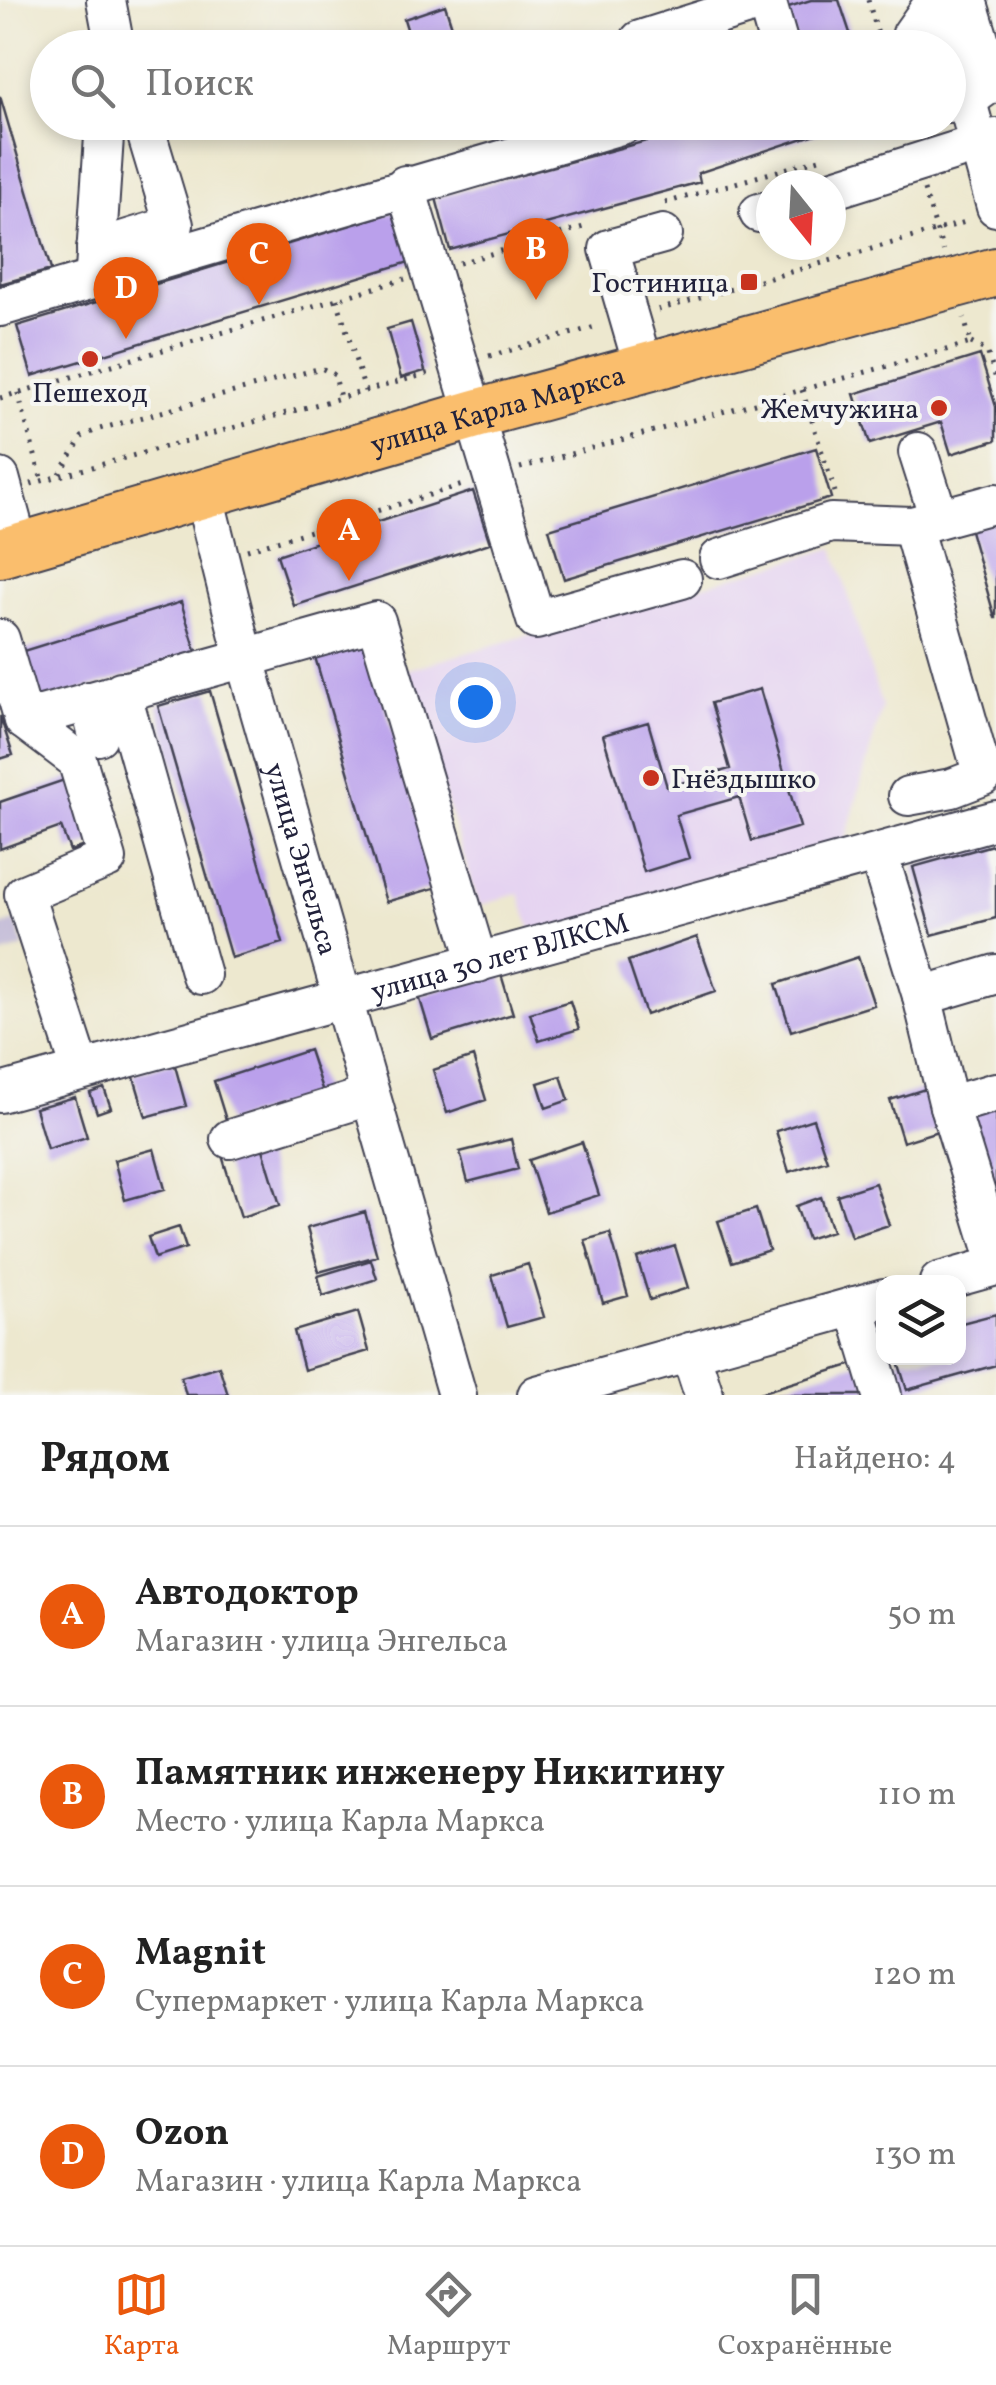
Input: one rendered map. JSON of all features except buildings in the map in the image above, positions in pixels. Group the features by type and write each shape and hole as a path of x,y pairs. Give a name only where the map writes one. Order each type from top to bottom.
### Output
{"main road":[{"name":"улица Карла Маркса","path":"10,550 476,414 975,278"}],"street":[{"path":"106,0 114,30"},
{"path":"672,30 766,0 775,30"},
{"path":"915,30 938,0"},
{"path":"938,0 944,30"},
{"path":"966,97 992,82 967,0"},
{"path":"966,112 987,140 987,213"},
{"path":"95,264 104,140"},
{"path":"0,307 174,225 148,140"},
{"path":"95,264 405,186 567,140"},
{"path":"841,170 911,148 987,140"},
{"path":"405,186 536,620 682,580"},
{"path":"644,369 609,249 661,219"},
{"path":"908,796 952,788 983,776 925,522 918,452"},
{"path":"2,485 10,550"},
{"name":"улица Энгельса","path":"204,492 244,656 456,1395"},
{"path":"719,559 831,523 925,522 996,503"},
{"path":"24,720 102,709 244,656 376,621 478,962"},
{"path":"0,639 24,720 77,760 108,859 24,894 81,1070"},
{"path":"102,709 201,975"},
{"name":"улица 30 лет ВЛКСМ","path":"0,1093 344,995 996,820"},
{"path":"878,853 996,1263 961,1275"},
{"path":"922,996 996,974"},
{"path":"949,1106 996,1092"},
{"path":"230,1139 369,1096"},
{"path":"537,1395 869,1302 882,1395"},
{"path":"690,1352 704,1395"}],"path":[{"path":"868,0 877,30"},
{"path":"890,140 911,148"},
{"path":"909,140 936,232 975,278 971,344"},
{"path":"661,219 756,193"},
{"path":"2,485 42,481 936,232 987,213"},
{"path":"0,398 602,222"},
{"path":"337,299 364,391"},
{"path":"220,558 492,476 971,344 988,351 996,379"},
{"path":"59,476 82,437 115,424 321,368 335,375 340,398"},
{"path":"802,390 846,524"},
{"path":"18,393 42,481"}],"shaded area":[{"name":"Гнёздышко","path":"834,548 882,707 843,849 533,936 519,893 479,906 406,670"},
{"path":"16,921 24,947 0,955 0,926"}],"place":[{"name":"Гостиница","path":"749,282"},
{"name":"Памятник инженеру Никитину","path":"536,300"},
{"name":"Magnit","path":"259,305"},
{"name":"Ozon","path":"126,339"},
{"name":"Пешеход","path":"90,359"},
{"name":"Жемчужина","path":"939,408"},
{"name":"Автодоктор","path":"349,581"},
{"name":"Гнёздышко","path":"651,778"}]}
